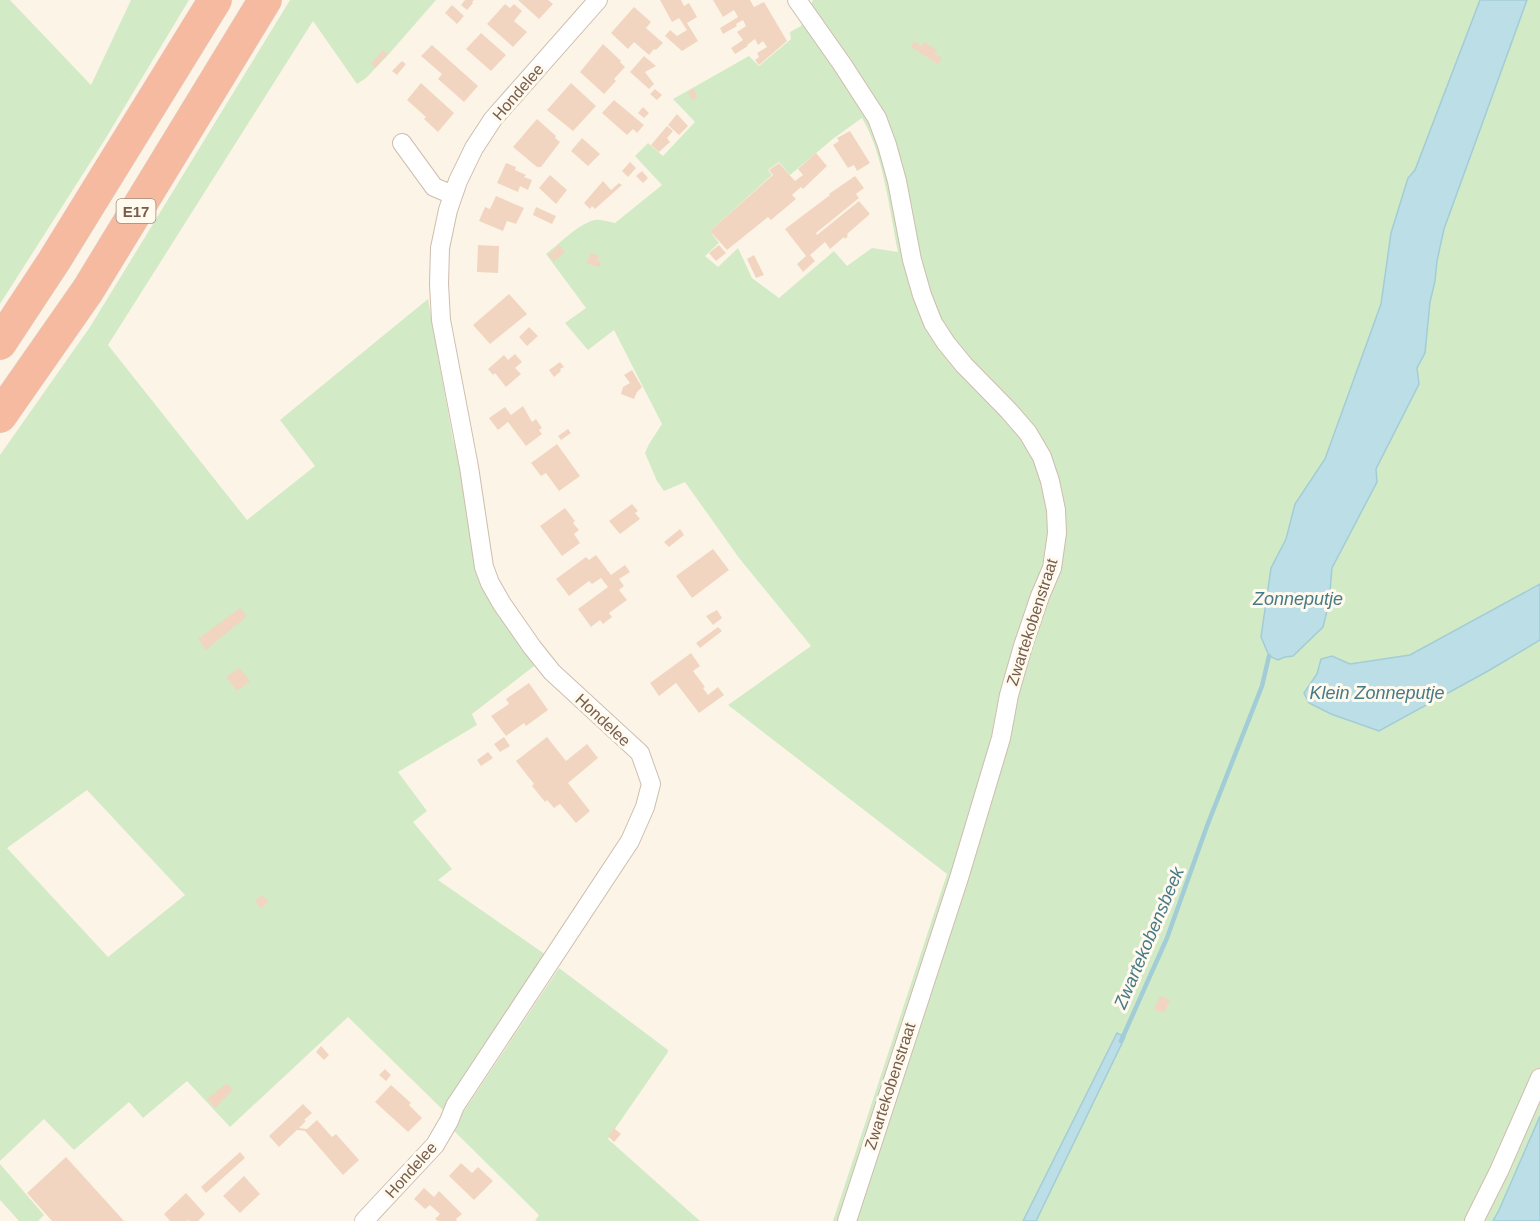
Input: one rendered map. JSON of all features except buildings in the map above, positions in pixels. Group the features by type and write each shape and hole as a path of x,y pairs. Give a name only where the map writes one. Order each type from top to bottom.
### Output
{"highway":[{"name":"E17","path":"0,343 54,261 215,0"},
{"name":"E17","path":"0,416 88,290 265,0"}],"street":[{"name":"Hondelee","path":"364,1221 435,1145 455,1106 630,841 645,807 651,784 640,753 546,665 490,583 484,567 469,468 441,320 440,248 453,195 474,148 493,119 598,0"},
{"name":"Zwartekobenstraat","path":"797,0 877,118 897,181 912,260 922,296 933,323 964,365 1010,411 1028,433 1042,457 1050,481 1056,510 1057,533 1052,568 1023,646 1001,738 962,867 847,1221"},
{"path":"402,143 434,187 453,195"},
{"path":"1474,1221 1540,1078"}],"green space":[{"path":"0,0 10,0 91,85 131,0 189,0 104,141 0,304"},
{"path":"290,0 436,0 388,55 357,84 313,21 108,345 247,520 315,466 280,420 428,299 453,440 461,461 472,542 481,585 510,632 538,663 472,714 477,725 398,772 427,811 413,822 452,869 438,880 549,957 443,1110 348,1017 230,1127 187,1081 143,1118 129,1102 74,1150 44,1119 0,1161 0,455 90,327","holes":["87,790 185,895 108,957 7,848"]},
{"path":"813,0 1480,0 1415,170 1408,178 1391,233 1381,304 1325,459 1295,504 1286,539 1271,568 1261,637 1278,660 1293,656 1329,603 1332,568 1377,482 1376,469 1419,384 1417,368 1425,353 1430,302 1444,229 1527,0 1540,0 1540,584 1410,655 1350,664 1332,656 1304,693 1310,703 1331,714 1379,731 1540,640 1540,1116 1493,1221 1036,1221 1125,1038 1117,1034 1023,1221 833,1221 947,874 728,705 811,646 739,558 685,482 664,491 657,481 645,453 662,424 614,330 588,350 565,323 586,308 546,254 576,229 589,222 602,220 615,223 662,185 635,156 648,143 663,156 695,122 673,99 749,56 759,66 791,39 790,32 801,26","holes":["862,118 881,165 898,252 872,248 847,266 834,251 779,298 752,278 738,248 718,267 705,256 719,243 710,231 772,175 768,170 779,162 790,175"]},
{"path":"559,968 668,1050 608,1139 700,1221 535,1221 539,1215 452,1129"},
{"path":"0,1164 44,1215 38,1221 19,1221 0,1200"}],"water":[{"name":"Zonneputje","path":"1480,0 1527,0 1444,229 1430,302 1425,353 1417,368 1419,384 1376,469 1377,482 1332,568 1329,603 1323,627 1293,656 1278,660 1269,656 1261,637 1271,568 1286,539 1295,504 1325,459 1381,304 1391,233 1408,178 1415,170"},
{"name":"Klein Zonneputje","path":"1540,584 1540,640 1379,731 1331,714 1309,703 1304,693 1317,674 1321,659 1332,656 1350,664 1410,655"},
{"path":"1117,1033 1125,1037 1036,1221 1023,1221"},
{"path":"1540,1116 1540,1221 1493,1221 1499,1210"}],"waterway":[{"name":"Zwartekobensbeek","path":"1121,1041 1167,938 1207,826 1262,686 1269,656"}]}
